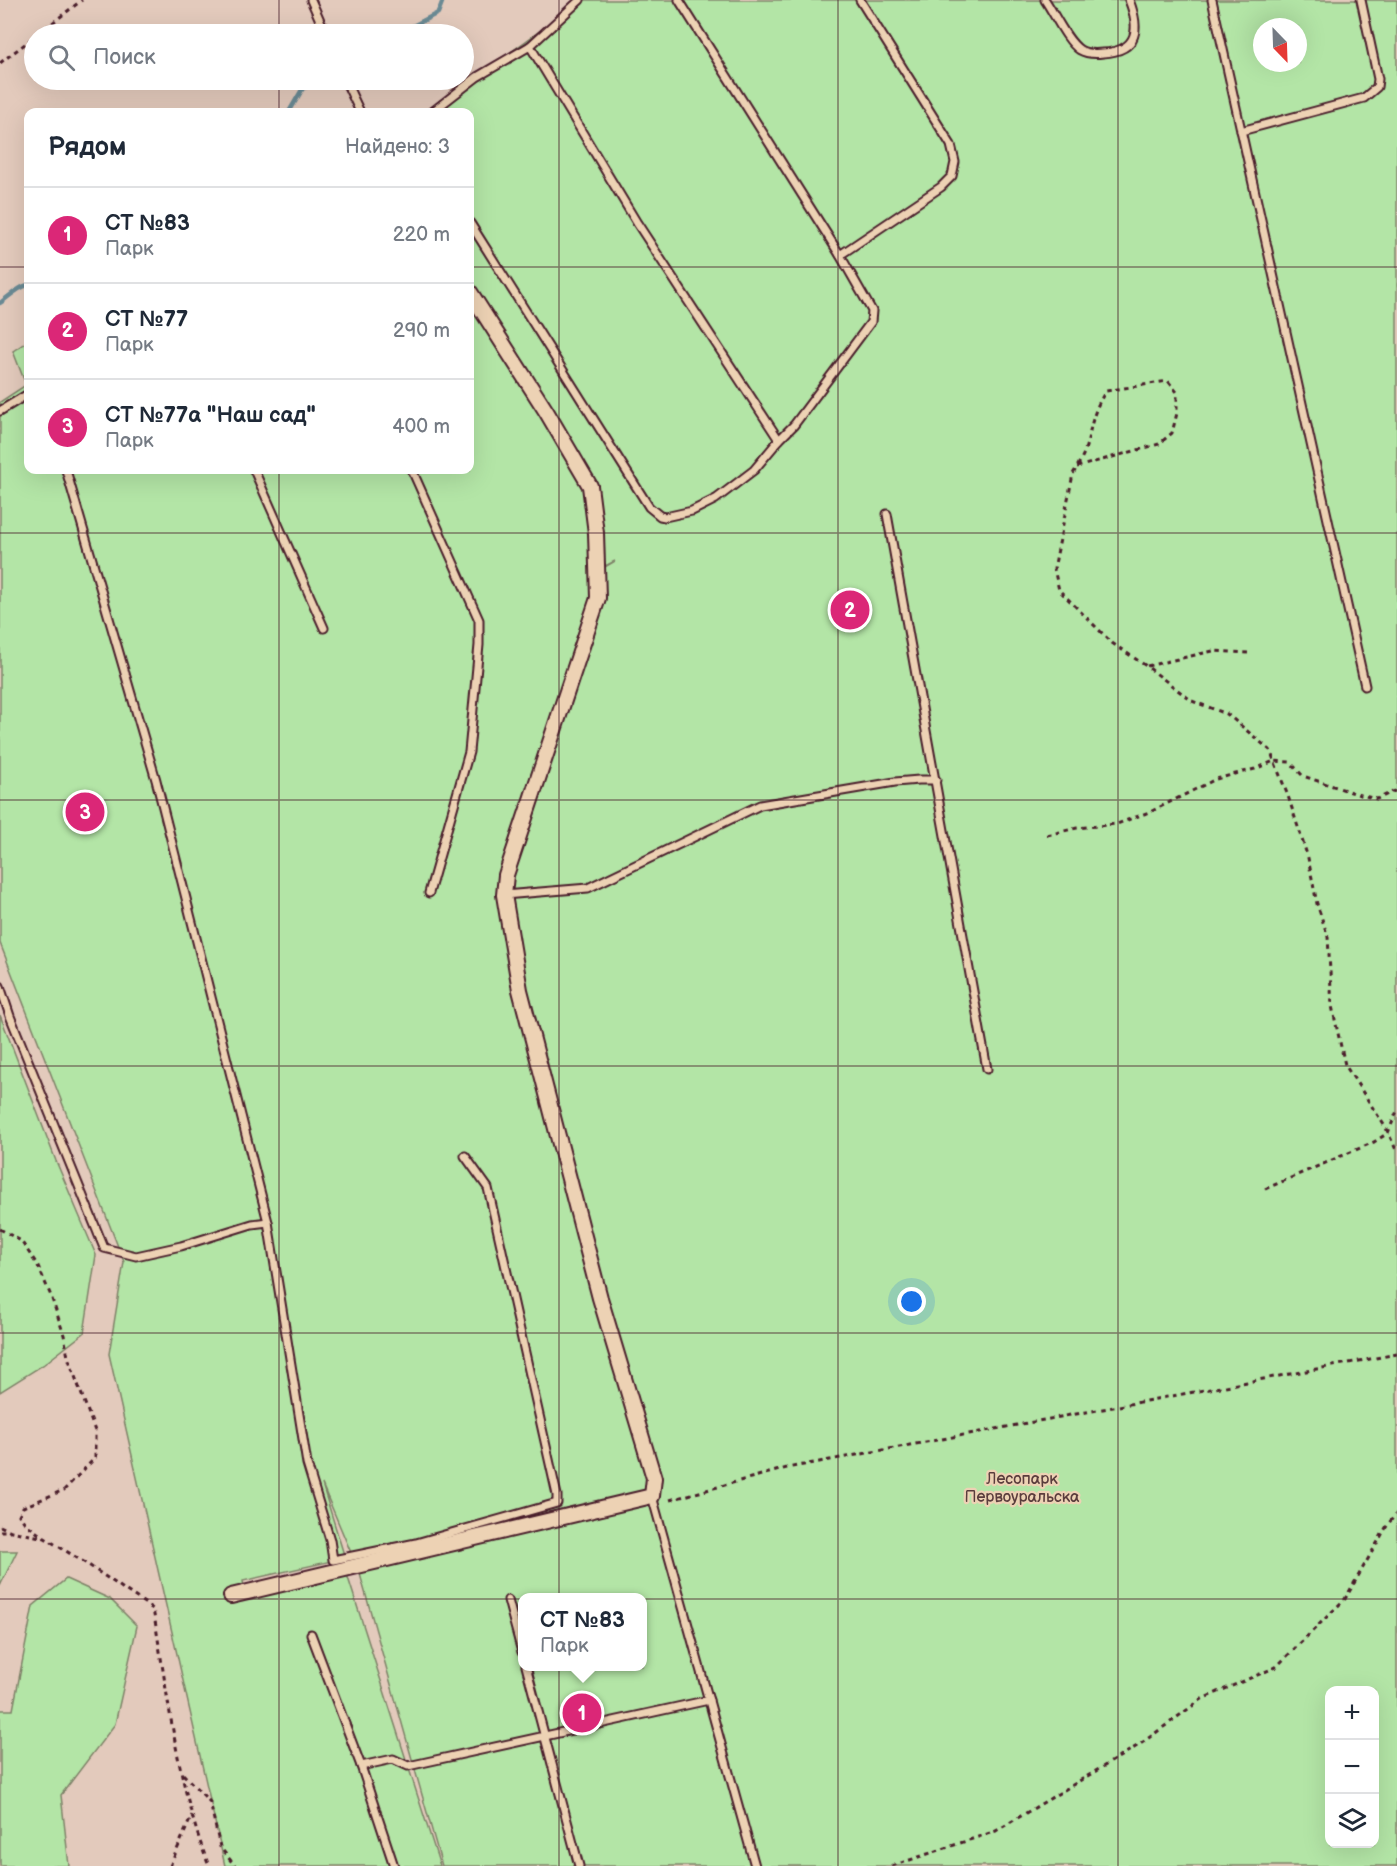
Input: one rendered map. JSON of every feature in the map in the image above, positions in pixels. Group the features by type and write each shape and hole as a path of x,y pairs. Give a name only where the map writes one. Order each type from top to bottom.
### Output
{"street":[{"path":"231,1596 652,1496 654,1478 597,1286 520,990 504,895 506,875 598,598 596,533 590,486 546,411 474,298"}],"lane":[{"path":"311,0 322,24"},
{"path":"474,79 530,46 580,0"},
{"path":"474,229 649,507 660,516 665,517 692,511 716,499 754,470 794,425 871,322 872,311 840,255 679,0"},
{"path":"840,255 941,187 952,176 955,162 951,145 938,122 860,0"},
{"path":"1045,0 1073,44 1093,54 1113,53 1132,41 1136,28 1136,17 1130,0"},
{"path":"1212,0 1365,686"},
{"path":"1241,131 1364,98 1377,87 1378,79 1361,0"},
{"path":"530,46 637,223 779,440"},
{"path":"350,90 358,108"},
{"path":"437,108 460,90"},
{"path":"0,411 24,396"},
{"path":"67,474 156,780 268,1222 307,1464 330,1540 333,1560 416,1543 557,1503 488,1188 465,1156"},
{"path":"256,474 324,628"},
{"path":"414,474 479,620 479,645 469,752 429,892"},
{"path":"887,514 987,1069"},
{"path":"504,895 588,888 760,805 895,782 936,780"},
{"path":"0,986 104,1248 136,1256 181,1246 252,1224 268,1222"},
{"path":"652,1496 755,1866"},
{"path":"508,1600 518,1637"},
{"path":"311,1634 361,1766 394,1866"},
{"path":"527,1671 579,1866"},
{"path":"361,1766 393,1760 408,1766 709,1700"}],"path":[{"path":"51,24 82,0"},
{"path":"0,63 24,45"},
{"path":"1077,466 1159,444 1172,433 1178,413 1177,392 1168,381 1106,391 1097,405 1084,453 1077,466 1073,474 1054,569 1059,590 1112,643 1147,666 1192,701 1227,714 1270,750 1308,858 1317,904 1328,937 1332,1006 1345,1065 1388,1133 1397,1152"},
{"path":"1147,666 1213,651 1248,652"},
{"path":"1047,835 1077,828 1117,824 1152,811 1216,779 1255,769 1274,761 1290,762 1303,776 1360,795 1377,799 1397,790"},
{"path":"1264,1189 1374,1142 1388,1133 1397,1111"},
{"path":"0,1229 21,1241 38,1266 51,1296 64,1335 68,1357 95,1431 95,1458 64,1490 22,1507 19,1515 25,1523 45,1538 153,1609 182,1773 200,1842 209,1866"},
{"path":"670,1500 788,1468 1397,1354"},
{"path":"892,1866 996,1831 1140,1745 1202,1699 1276,1667 1345,1599 1388,1524 1397,1513"},
{"path":"0,1526 11,1531"},
{"path":"0,1531 45,1538"},
{"path":"182,1773 210,1802 220,1847 235,1866"},
{"path":"170,1866 192,1814"}],"green space":[{"name":"Лесопарк Первоуральска","path":"582,0 1397,0 1397,1866 442,1866 360,1574 322,1484 345,1558 243,1581 244,1587 344,1565 440,1866 225,1866 109,1354 124,1262 0,943 0,402 24,386 24,474 474,474 474,308 584,488 593,574 615,561 605,566 594,485 474,292 474,108 434,108 459,90 474,90 474,79"},
{"path":"24,344 24,380 13,351"},
{"path":"0,1015 56,1161 96,1255 84,1333 43,1365 0,1392"},
{"path":"0,1551 17,1551 0,1586"},
{"path":"66,1579 110,1599 137,1626 115,1724 61,1795 69,1866 0,1866 0,1710 13,1710 33,1606"}],"waterway":[{"path":"417,24 438,13 443,0"},
{"path":"291,108 302,90"},
{"path":"0,303 24,286"}],"place":[{"name":"СТ №77","path":"850,610"},
{"name":"СТ №77а \"Наш сад\"","path":"85,812"},
{"name":"СТ №83","path":"582,1713"}]}
